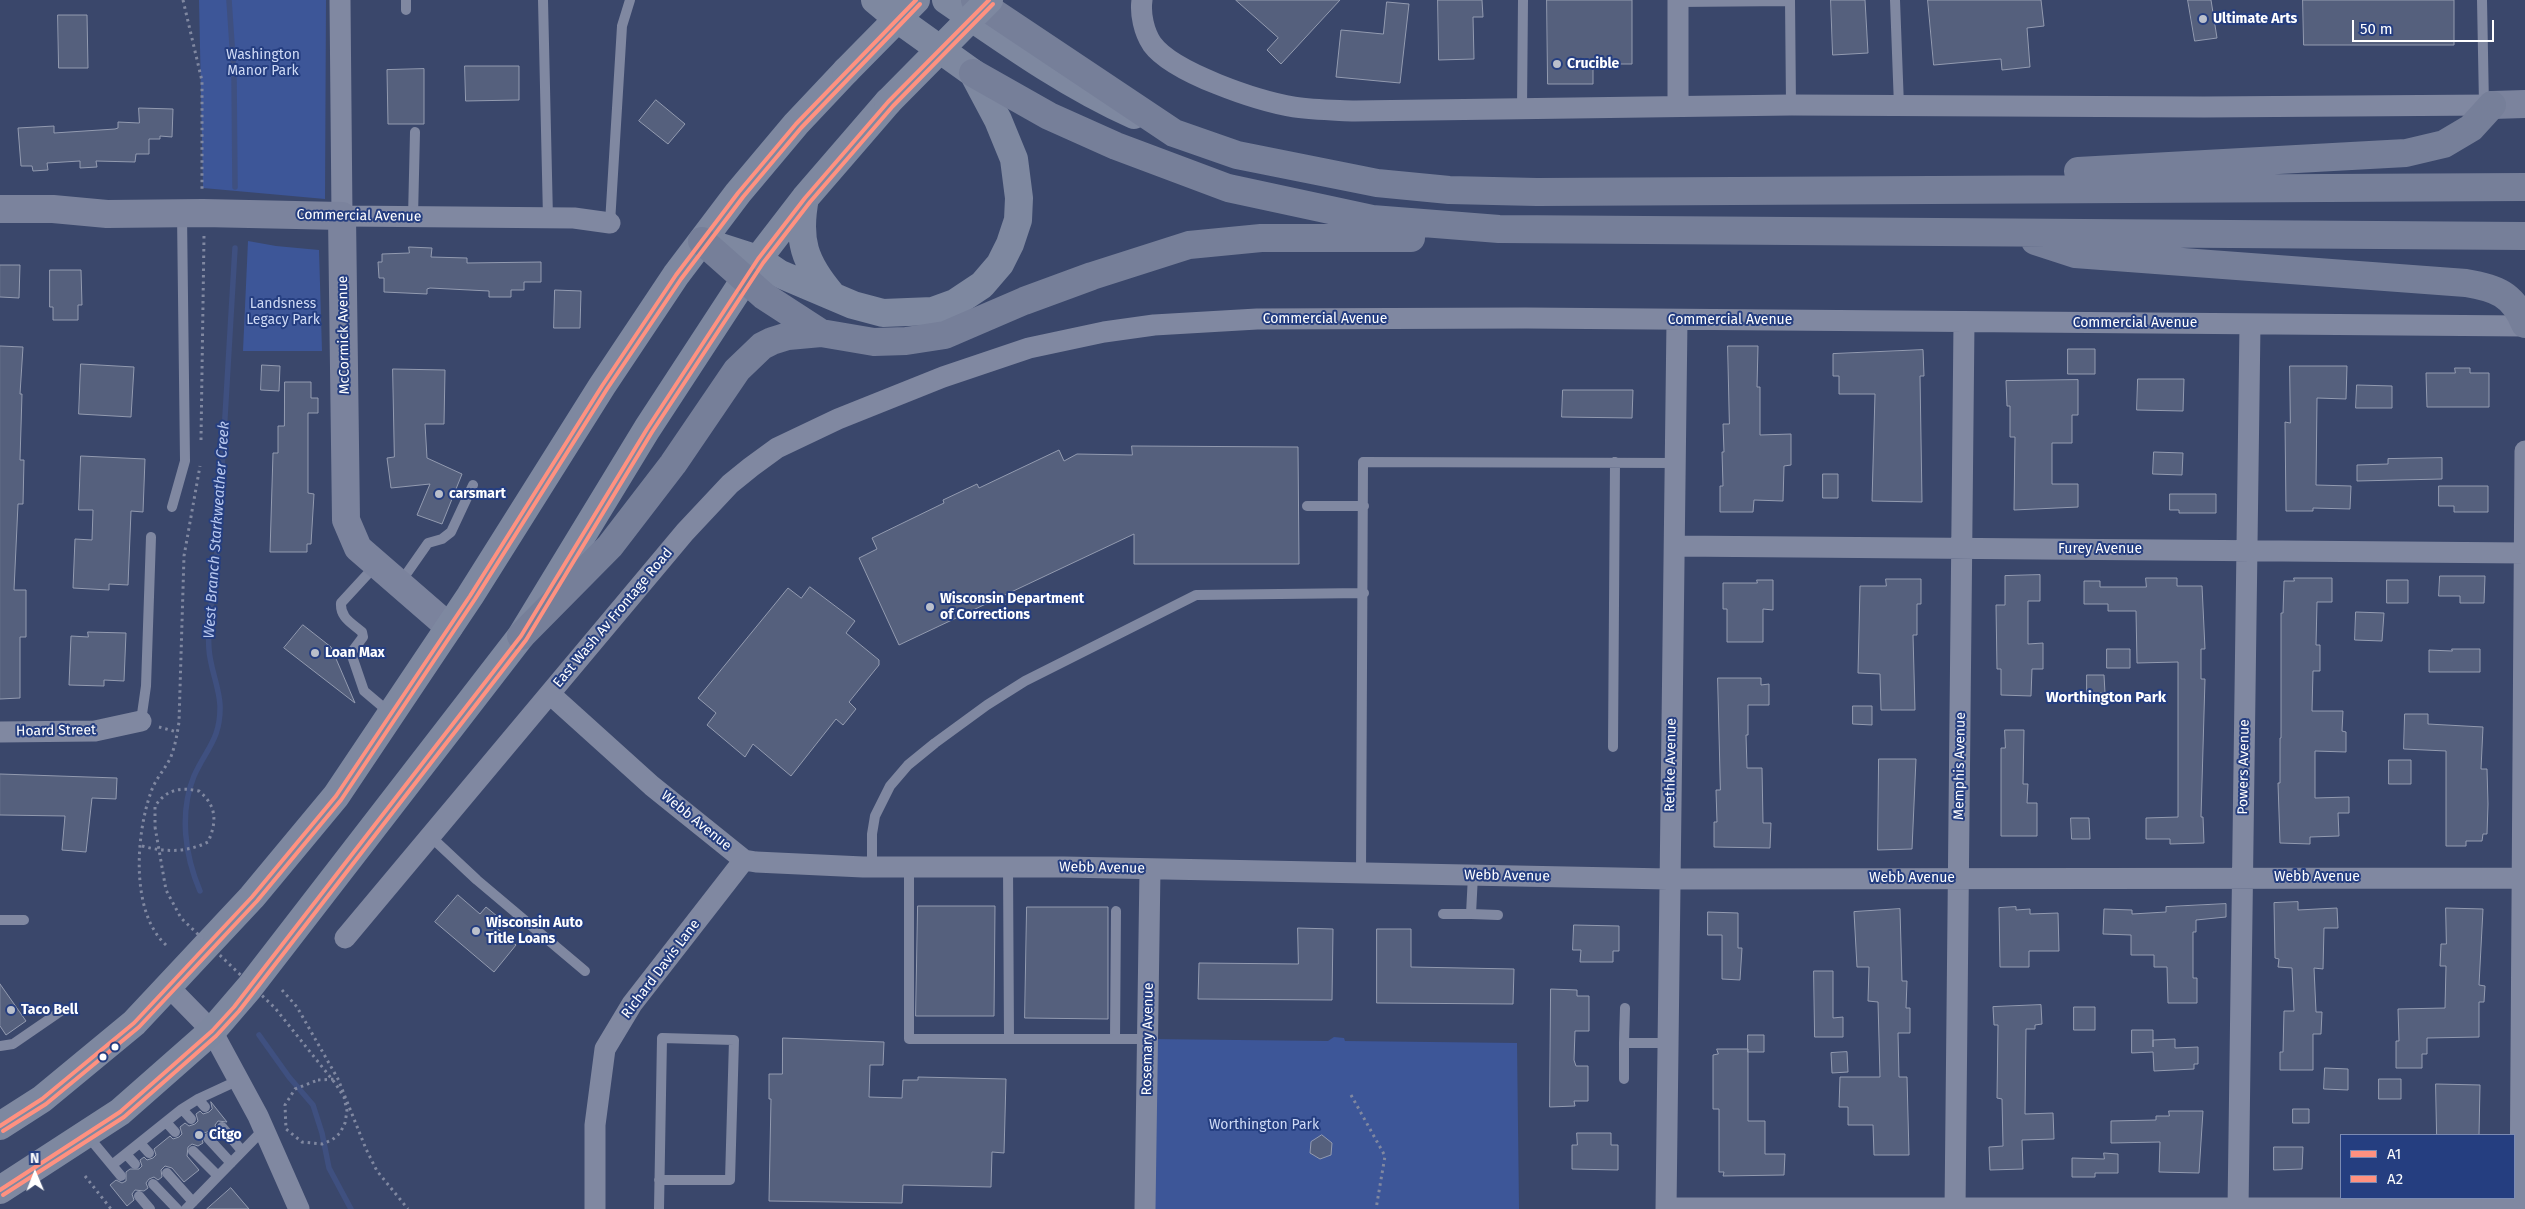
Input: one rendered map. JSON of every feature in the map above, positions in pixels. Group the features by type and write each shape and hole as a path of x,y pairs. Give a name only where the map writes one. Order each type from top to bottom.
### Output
{"highway":[{"path":"975,0 1174,133 1237,155 1377,183 1449,190 1699,192 2525,187"},
{"path":"973,73 1049,116 1116,146 1228,188 1372,219 1499,229 2525,236"},
{"path":"1699,192 2406,153 2444,144 2472,128 2488,105"},
{"path":"521,636 610,546 672,464 737,370 751,355 772,341 788,336 820,333 874,342 906,341 945,335 1024,301 1100,273 1189,246 1261,238 1400,239 1499,229"},
{"path":"2009,233 2075,254 2466,282 2493,288 2510,299 2520,311 2525,325"},
{"path":"702,241 751,269 787,313 820,333"}],"main road":[{"path":"751,269 780,274 832,294 853,305 883,313 933,310 955,303 982,285 1000,264 1010,244 1018,220 1018,174 1007,140 973,73 900,20 876,0"},
{"path":"0,1126 42,1099 134,1023 167,985 252,897 336,796 470,596 608,378 702,241 790,131 846,70 916,0"},
{"path":"946,0 1009,44 1096,98 1174,133"},
{"path":"0,1190 120,1112 212,1031 249,988 521,636 647,428 751,269 805,198 888,102 989,0"},
{"path":"805,198 800,223 803,244 811,268 832,294"}],"street":[{"name":"McCormick Avenue","path":"340,0 346,520 358,548 449,626"},
{"path":"1142,0 1142,22 1152,44 1178,65 1215,84 1252,97 1294,107 1355,112 1791,105 2525,104"},
{"path":"1678,1 1678,106"},
{"name":"Commercial Avenue","path":"0,208 53,209 107,214 222,213 249,215 574,218 610,223"},
{"name":"Commercial Avenue","path":"0,226 70,223 107,214"},
{"name":"Commercial Avenue","path":"943,377 1011,354 1065,340 1121,330 1201,321 1526,318 2525,325"},
{"name":"Rethke Avenue","path":"1666,1208 1668,878 1675,546 1677,320"},
{"name":"Memphis Avenue","path":"1955,1208 1964,322"},
{"name":"Powers Avenue","path":"2238,1208 2250,324"},
{"name":"East Wash Av Frontage Road","path":"346,938 685,532 730,484 777,448 838,419 943,377"},
{"path":"1666,1208 2523,1208 2525,451"},
{"name":"Furey Avenue","path":"1675,546 2525,552"},
{"name":"Webb Avenue","path":"550,694 652,786 744,860 872,867 1150,868 1668,878 2524,878"},
{"name":"Hoard Street","path":"0,732 95,732 141,722"},
{"name":"Richard Davis Lane","path":"595,1209 595,1125 605,1048 632,1004 744,860"},
{"name":"Rosemary Avenue","path":"1145,1209 1150,868"},
{"path":"167,985 212,1031 264,1129 299,1209"}],"lane":[{"path":"543,0 548,218"},
{"path":"610,223 622,26 630,0"},
{"path":"1522,109 1523,0"},
{"path":"1678,1 1790,0 1791,105"},
{"path":"1895,0 1899,106"},
{"path":"2482,0 2488,105"},
{"path":"413,217 415,132"},
{"path":"172,507 185,461 182,213"},
{"path":"1361,873 1364,462 1676,463"},
{"path":"1613,746 1615,462"},
{"path":"399,584 428,544 442,539 451,532 473,485"},
{"path":"1307,506 1364,506"},
{"path":"141,722 146,686 151,538"},
{"path":"377,565 342,603 341,611 344,617 362,632 363,637 351,653 364,691 391,713"},
{"path":"872,867 872,834 875,816 890,786 908,765 935,743 986,705 1025,681 1196,595 1364,593"},
{"path":"430,836 477,880 585,971"},
{"path":"909,867 909,1039 1148,1039"},
{"path":"1008,867 1009,1039"},
{"path":"1471,914 1473,875"},
{"path":"1115,1039 1116,911"},
{"path":"1444,914 1498,914"},
{"path":"0,920 24,920"},
{"path":"1624,1079 1625,1008"},
{"path":"0,1046 13,1044 61,1011"},
{"path":"659,1180 730,1180 734,1040 662,1038 659,1180 659,1209"},
{"path":"1624,1043 1667,1043"},
{"path":"112,1165 182,1109 201,1103 239,1080"},
{"path":"182,1109 191,1119"},
{"path":"166,1122 175,1132"},
{"path":"222,1127 242,1151"},
{"path":"167,1173 190,1206 264,1129"},
{"path":"86,1134 121,1176"},
{"path":"208,1138 231,1163"},
{"path":"140,1143 149,1153"},
{"path":"193,1151 218,1176"},
{"path":"126,1154 136,1164"},
{"path":"154,1184 177,1209"},
{"path":"139,1196 150,1209"}],"path":[{"path":"166,945 149,924 145,911 140,881 142,846 162,852 195,848 208,842 213,831 214,812 208,798 199,790 178,788 168,792 155,806 155,827 166,890 181,918 275,1008 335,1083 344,1097 347,1111 345,1123 340,1133 332,1140 322,1144 302,1142 286,1129 285,1105 295,1088 318,1080 338,1079"},
{"path":"282,990 297,1007 338,1079 366,1149 377,1171 408,1209"},
{"path":"1351,1094 1385,1156 1376,1209"},
{"path":"84,1176 111,1209"}],"green space":[{"name":"Washington Manor Park","path":"199,0 326,0 325,199 203,188"},
{"name":"Landsness Legacy Park","path":"248,241 319,250 322,351 243,351"},
{"name":"Worthington Park","path":"1334,1037 1344,1038 1345,1041 1517,1043 1519,1209 1145,1209 1148,1039 1328,1041"}],"building":[{"path":"1236,0 1340,0 1281,64 1267,50 1278,38"},
{"path":"1438,0 1482,0 1483,17 1473,17 1474,59 1439,60"},
{"path":"1547,0 1632,0 1632,64 1593,64 1593,84 1548,84"},
{"path":"1831,0 1865,0 1868,53 1833,55"},
{"path":"1928,0 2041,0 2044,26 2027,28 2030,67 2002,70 2001,59 1934,65"},
{"name":"Ultimate Arts","path":"2188,0 2211,0 2217,38 2195,41"},
{"path":"2303,0 2454,0 2454,45 2304,45"},
{"path":"1387,2 1409,4 1400,83 1336,77 1341,30 1383,34"},
{"path":"58,15 87,15 88,68 59,68"},
{"path":"465,66 519,66 519,100 466,101"},
{"path":"424,69 424,124 388,124 387,70"},
{"path":"656,100 685,124 668,144 639,121"},
{"path":"139,108 173,109 172,137 160,136 160,139 149,139 149,154 136,154 135,162 96,161 97,167 80,168 80,161 47,163 48,170 33,171 32,166 21,166 18,128 54,126 54,133 115,129 118,128 118,122 139,123"},
{"path":"409,247 432,248 431,257 467,258 467,263 541,262 541,282 524,282 524,290 511,290 511,297 489,297 489,291 430,288 427,289 427,294 384,292 384,278 379,278 378,262 382,262 382,254 409,253"},
{"path":"0,265 20,265 19,298 0,297"},
{"path":"50,270 81,270 82,305 78,305 78,320 53,320 53,307 50,307"},
{"path":"555,290 581,291 580,328 554,328"},
{"path":"0,346 23,347 20,394 22,394 20,460 24,460 23,504 18,504 14,590 26,590 26,637 20,637 20,698 0,699"},
{"path":"1728,346 1758,346 1757,387 1760,387 1760,435 1791,434 1791,465 1784,466 1783,501 1754,500 1753,512 1720,512 1720,486 1723,486 1723,424 1729,424"},
{"path":"2068,349 2095,349 2095,374 2068,374"},
{"path":"1923,350 1924,376 1920,376 1922,502 1872,501 1875,394 1839,394 1839,376 1833,376 1833,354"},
{"path":"81,364 134,367 131,417 79,414"},
{"path":"262,365 280,366 279,391 261,390"},
{"path":"2290,366 2347,366 2346,399 2317,398 2316,485 2351,486 2350,509 2313,508 2313,511 2286,511 2285,422 2290,423"},
{"path":"2455,368 2470,368 2470,373 2489,373 2489,407 2427,407 2426,373 2455,373"},
{"path":"393,369 445,370 444,424 425,424 427,458 462,474 442,524 417,515 430,484 391,488 387,458 394,457"},
{"path":"2138,379 2184,379 2183,411 2137,410"},
{"path":"2078,380 2078,415 2072,415 2072,443 2052,443 2052,484 2078,484 2078,507 2014,510 2015,437 2010,437 2010,406 2007,406 2006,381"},
{"path":"285,382 311,382 311,398 318,398 318,413 308,413 308,493 314,494 311,544 307,544 307,552 270,552 273,453 278,453 278,426 284,426"},
{"path":"2357,385 2392,386 2392,408 2356,408"},
{"path":"1563,390 1633,390 1632,418 1562,417"},
{"name":"Wisconsin Department of Corrections","path":"1132,446 1298,447 1299,564 1134,564 1134,534 899,645 859,558 877,549 872,538 944,503 943,500 977,484 979,488 1059,450 1064,461 1077,454 1132,455"},
{"path":"2154,452 2183,453 2182,475 2153,474"},
{"path":"81,456 145,459 143,512 131,511 128,585 109,584 109,590 73,588 75,539 92,540 93,510 79,510"},
{"path":"2442,458 2442,479 2357,481 2357,465 2388,464 2388,459"},
{"path":"1823,474 1838,474 1838,498 1823,498"},
{"path":"2439,486 2488,486 2488,512 2454,512 2454,506 2439,506"},
{"path":"2170,494 2216,494 2216,513 2179,513 2179,510 2170,510"},
{"path":"2040,575 2040,601 2028,601 2028,644 2043,643 2043,669 2032,669 2031,696 2001,695 2001,669 1997,669 1996,605 2005,605 2005,576"},
{"path":"2440,576 2485,576 2484,603 2460,603 2460,596 2439,596"},
{"path":"2146,578 2177,578 2177,586 2202,586 2205,649 2201,649 2201,679 2205,679 2201,817 2203,817 2204,843 2170,844 2170,839 2146,839 2146,818 2178,817 2178,662 2137,663 2136,611 2108,611 2108,604 2084,604 2084,581 2100,581 2100,587 2146,587"},
{"path":"2294,578 2332,578 2332,602 2317,602 2316,645 2320,645 2320,671 2313,671 2312,711 2343,711 2342,731 2346,732 2346,752 2315,751 2315,798 2349,797 2349,813 2338,813 2339,836 2310,837 2310,844 2280,843 2278,783 2280,783 2281,738 2281,613 2283,613 2284,581 2294,581"},
{"path":"1886,579 1921,579 1921,604 1917,604 1917,635 1913,635 1915,710 1881,710 1880,674 1858,673 1860,586 1886,586"},
{"path":"1757,580 1773,580 1773,610 1763,609 1763,642 1727,642 1727,609 1723,609 1723,583 1757,583"},
{"path":"2387,580 2408,580 2408,603 2387,603"},
{"path":"810,587 855,621 846,633 879,660 879,665 849,702 856,709 843,725 836,719 791,776 753,744 745,757 707,725 716,713 698,698 788,588 801,598"},
{"path":"2356,612 2384,613 2382,641 2355,640"},
{"path":"303,625 331,647 355,703 284,648"},
{"path":"88,632 126,633 124,681 104,680 104,686 69,685 71,636 88,637"},
{"path":"2107,649 2130,649 2130,668 2107,668"},
{"path":"2452,649 2480,649 2480,672 2429,672 2429,650 2452,651"},
{"path":"2087,675 2104,675 2105,693 2087,693"},
{"path":"1718,678 1761,678 1761,685 1769,684 1769,705 1748,705 1748,735 1746,735 1747,768 1762,768 1763,823 1771,823 1770,848 1714,847 1714,822 1717,822 1716,790 1720,790"},
{"path":"1853,706 1872,706 1872,725 1853,724"},
{"path":"2405,714 2428,714 2428,724 2483,727 2481,769 2487,769 2488,804 2487,834 2483,834 2482,841 2466,841 2466,846 2446,846 2446,751 2404,749"},
{"path":"2005,730 2024,730 2023,784 2028,784 2027,803 2037,803 2037,836 2001,836 2001,748 2005,748"},
{"path":"1879,759 1916,759 1912,849 1878,850"},
{"path":"2389,760 2411,760 2411,784 2389,784"},
{"path":"0,774 117,778 116,799 92,798 86,852 62,850 65,816 0,815"},
{"path":"2071,818 2089,818 2090,839 2072,839"},
{"path":"458,895 480,914 486,907 503,921 498,929 516,945 494,972 435,922"},
{"path":"2298,902 2298,910 2337,908 2338,928 2324,928 2323,969 2314,968 2316,1012 2322,1012 2321,1034 2313,1034 2313,1070 2280,1070 2280,1052 2283,1052 2284,1011 2294,1011 2292,968 2278,967 2279,959 2275,958 2274,903"},
{"path":"2226,904 2226,917 2196,920 2196,932 2193,932 2193,978 2197,978 2197,1003 2168,1003 2167,967 2154,967 2154,955 2131,955 2131,935 2103,934 2104,909 2132,910 2132,914 2166,912 2166,907"},
{"path":"918,906 995,906 994,1016 916,1016"},
{"path":"1027,907 1108,907 1108,1019 1025,1018"},
{"path":"2016,907 2016,910 2030,909 2030,914 2058,913 2059,951 2029,951 2029,967 2000,967 1999,908"},
{"path":"2446,908 2483,909 2479,985 2485,986 2484,1002 2479,1002 2479,1037 2427,1038 2427,1054 2422,1054 2422,1068 2396,1068 2396,1041 2399,1041 2398,1009 2445,1008 2446,966 2440,966 2441,944 2446,944"},
{"path":"1900,909 1902,981 1907,981 1906,1008 1910,1008 1910,1033 1898,1033 1899,1077 1907,1077 1909,1155 1874,1155 1873,1125 1848,1125 1848,1107 1839,1107 1840,1077 1880,1077 1878,1002 1868,1001 1869,967 1857,967 1854,912"},
{"path":"1708,912 1738,913 1738,948 1742,948 1740,980 1722,979 1722,935 1708,935"},
{"path":"1574,925 1619,926 1619,951 1613,951 1613,962 1580,962 1581,950 1573,950"},
{"path":"1298,928 1333,929 1332,1000 1198,999 1199,963 1298,964"},
{"path":"1377,929 1411,929 1411,967 1514,969 1513,1004 1377,1003"},
{"path":"1814,971 1833,971 1833,1018 1843,1017 1843,1037 1815,1037"},
{"name":"Taco Bell","path":"0,984 26,1021 6,1035 0,1026"},
{"path":"1551,989 1577,990 1577,996 1589,996 1589,1031 1575,1031 1574,1060 1576,1066 1588,1066 1588,1101 1574,1101 1575,1106 1550,1107"},
{"path":"2041,1005 2042,1024 2035,1025 2035,1029 2026,1029 2025,1114 2053,1113 2054,1139 2022,1140 2023,1169 1990,1170 1989,1147 2003,1146 2002,1099 1997,1098 1998,1025 1994,1025 1993,1007"},
{"path":"2074,1007 2095,1007 2095,1030 2074,1030"},
{"path":"2132,1030 2153,1030 2153,1040 2175,1039 2175,1048 2198,1047 2198,1064 2194,1064 2194,1069 2154,1071 2153,1052 2132,1053"},
{"path":"1748,1035 1764,1035 1764,1052 1748,1052"},
{"path":"783,1038 884,1042 883,1065 870,1065 869,1097 902,1098 903,1080 918,1080 918,1077 1006,1079 1004,1153 992,1152 991,1187 903,1185 902,1203 769,1201 771,1099 769,1099 769,1074 782,1074"},
{"path":"1717,1049 1748,1049 1748,1121 1765,1121 1765,1154 1785,1154 1784,1175 1723,1176 1724,1172 1719,1172 1719,1109 1713,1109 1713,1055 1718,1054"},
{"path":"1847,1052 1848,1072 1832,1073 1831,1053"},
{"path":"2325,1068 2348,1069 2348,1090 2324,1089"},
{"path":"2379,1079 2401,1079 2401,1099 2379,1099"},
{"path":"2436,1084 2480,1085 2479,1134 2437,1134"},
{"path":"211,1102 227,1122 218,1121 215,1125 217,1131 214,1134 210,1131 204,1133 201,1136 203,1143 198,1146 192,1144 188,1147 187,1156 199,1170 184,1182 172,1168 165,1166 161,1170 162,1177 158,1180 154,1177 149,1179 146,1183 148,1188 144,1191 135,1190 132,1194 134,1200 127,1206 110,1185 116,1180 122,1183 126,1181 126,1172 130,1169 139,1169 142,1166 140,1160 144,1157 147,1160 153,1158 156,1155 154,1149 170,1136 173,1139 179,1137 182,1134 180,1127 185,1123 189,1126 195,1124 198,1121 196,1114 200,1111 203,1114 209,1112 212,1109"},
{"path":"2293,1109 2309,1109 2309,1123 2293,1123"},
{"path":"2169,1111 2203,1111 2199,1173 2159,1172 2160,1142 2111,1143 2111,1121 2156,1120 2156,1116 2169,1116"},
{"path":"1577,1133 1611,1133 1611,1145 1618,1145 1618,1170 1572,1169 1572,1145 1577,1145"},
{"path":"1322,1135 1332,1143 1331,1155 1320,1159 1310,1153 1311,1142"},
{"path":"2274,1147 2303,1147 2302,1169 2274,1170"},
{"path":"2104,1153 2118,1154 2118,1173 2095,1173 2095,1177 2072,1177 2072,1158 2104,1159"},
{"path":"231,1188 249,1209 207,1209"}],"waterway":[{"name":"West Branch Starkweather Creek","path":"229,0 234,74 235,187"},
{"name":"West Branch Starkweather Creek","path":"200,891 188,849 185,819 189,790 194,776 212,743 220,717 219,698 210,656 209,629 216,569 235,248"},
{"name":"West Branch Starkweather Creek","path":"259,1035 289,1077 313,1105 322,1133 329,1168 351,1209"}],"transit line":[{"name":"A1","path":"0,1126 42,1099 134,1023 252,897 336,796 470,596 602,386 676,275 738,193 796,124 916,0"},
{"name":"A1","path":"0,1190 120,1112 212,1031 234,1007 521,636 647,429 758,259 805,198 888,102 989,0"},
{"name":"A2","path":"3,1131 46,1104 139,1027 257,901 341,800 475,599 607,389 681,279 743,197 801,128 920,4"},
{"name":"A2","path":"3,1195 124,1117 216,1036 239,1011 526,640 652,432 763,263 810,202 893,106 993,4"}],"place":[{"name":"Ultimate Arts","path":"2203,19"},
{"name":"Crucible","path":"1557,64"},
{"name":"carsmart","path":"439,494"},
{"name":"Wisconsin Department of Corrections","path":"930,607"},
{"name":"Loan Max","path":"315,653"},
{"name":"Wisconsin Auto Title Loans","path":"476,931"},
{"name":"Taco Bell","path":"11,1010"},
{"name":"Citgo","path":"199,1135"}],"district":[{"name":"Worthington Park","path":"2106,698"}]}
